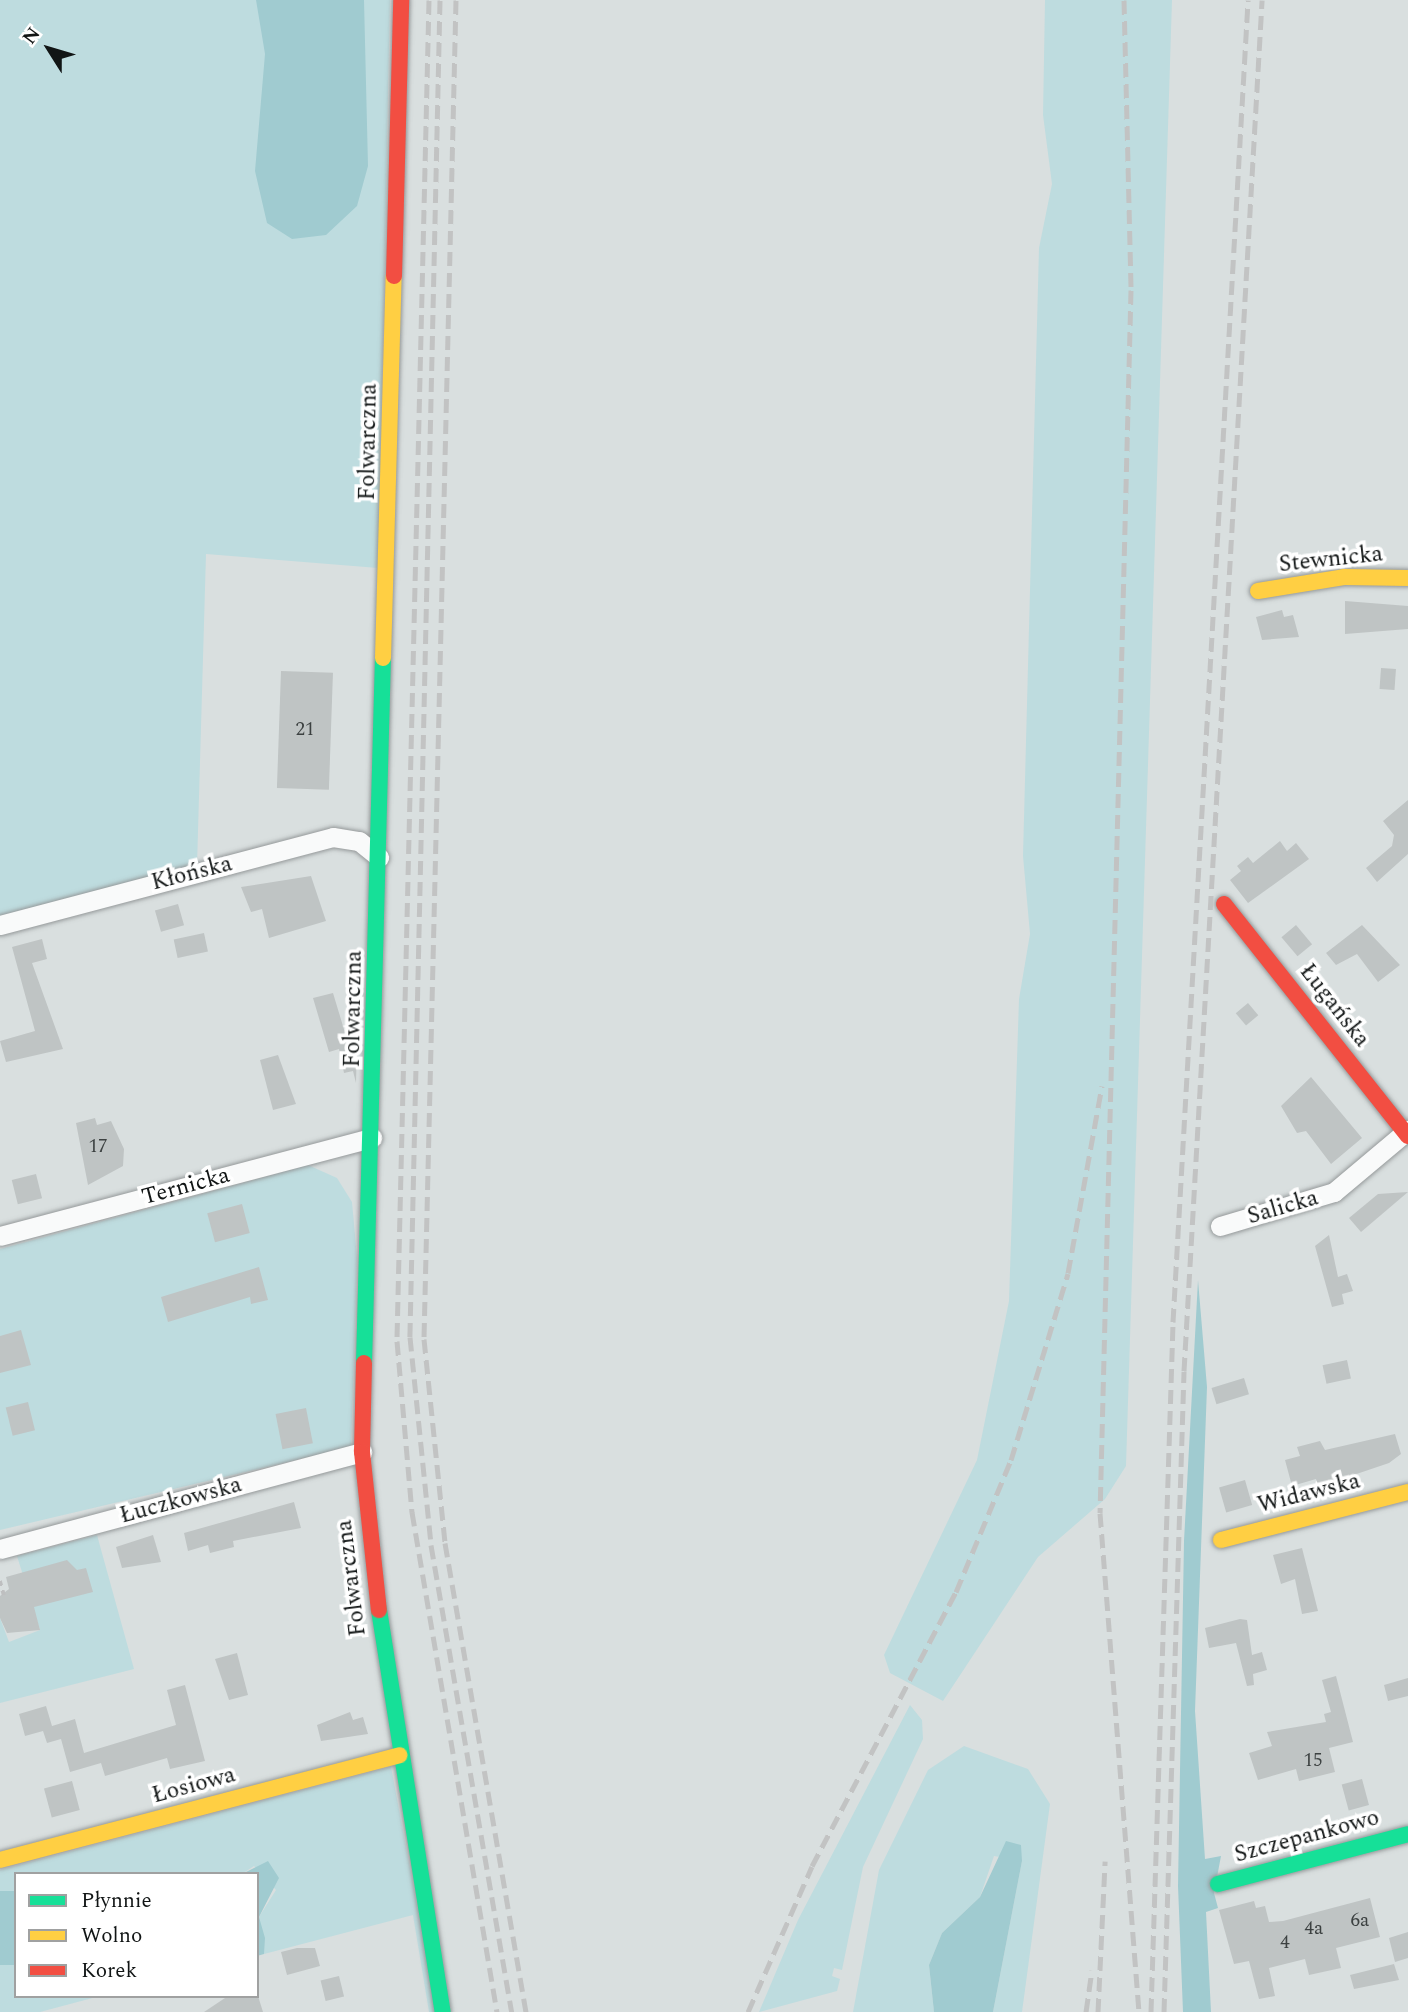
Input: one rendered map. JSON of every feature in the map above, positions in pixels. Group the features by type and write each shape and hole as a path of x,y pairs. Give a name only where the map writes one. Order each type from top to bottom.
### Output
{"street":[{"name":"Folwarczna","path":"401,0 372,1138 364,1229 362,1452 370,1561 399,1755 443,2012"},
{"name":"Stewnicka","path":"1258,591 1344,577 1408,578"},
{"name":"Kłońska","path":"0,925 333,837 359,841 379,857"},
{"name":"Ługańska","path":"1224,904 1407,1133"},
{"name":"Salicka","path":"1220,1226 1334,1192 1407,1133"},
{"name":"Ternicka","path":"0,1237 372,1138"},
{"name":"Łuczkowska","path":"0,1549 362,1452"},
{"name":"Widawska","path":"1221,1540 1408,1492"},
{"name":"Łosiowa","path":"0,1860 399,1755"},
{"name":"Szczepankowo","path":"1219,1884 1408,1834"}],"path":[{"path":"0,1581 4,1595"}],"shaded area":[{"path":"0,0 390,0 378,568 206,554 197,866 0,918"},
{"path":"256,0 364,0 368,166 357,206 326,235 292,239 267,223 255,171 265,54"},
{"path":"1045,0 1172,0 1126,1466 1105,1499 1038,1557 943,1701 890,1673 884,1655 977,1460 1009,1301 1019,999 1030,934 1023,856 1039,248 1052,184 1043,115"},
{"path":"308,1165 337,1178 352,1202 357,1258 351,1447 0,1530 0,1249"},
{"path":"1198,1280 1207,1387 1195,1711 1205,1859 1221,1856 1214,1893 1218,1908 1206,1912 1211,2012 1183,2012 1178,1886 1184,1541"},
{"path":"97,1535 134,1669 0,1703 0,1618 9,1642 40,1630 17,1556"},
{"path":"910,1705 922,1720 923,1739 863,1867 842,1970 834,1968 832,1976 840,1979 837,1991 759,2012 798,1920"},
{"path":"964,1746 1028,1769 1050,1804 1022,2012 993,2012 1022,1861 994,1856 980,1897 942,1933 929,1965 934,2012 853,2012 879,1870 928,1770"},
{"path":"391,1767 437,2012 429,2012 413,1915 264,1954 259,1917 276,1890 254,1866 245,1872 14,1872 14,1998 92,1998 40,2012 0,2012 0,1870"},
{"path":"1006,1841 1021,1845 1022,1861 993,2012 934,2012 929,1965 942,1933 980,1897"},
{"path":"268,1861 279,1878 259,1917 259,1872 246,1872"},
{"path":"0,1891 14,1891 14,1965 0,1965"},
{"path":"259,1917 265,1938 264,1954 259,1955"}],"building":[{"path":"1345,601 1408,606 1408,629 1345,634"},
{"path":"1282,610 1284,617 1293,615 1299,637 1262,640 1256,617"},
{"path":"1381,668 1396,669 1394,690 1380,689"},
{"path":"281,671 333,673 329,790 277,788"},
{"path":"1408,800 1408,854 1377,882 1366,868 1392,846 1394,835 1383,821"},
{"path":"1280,841 1287,851 1296,843 1309,859 1248,903 1230,880 1241,871 1237,866 1248,857 1253,863"},
{"path":"311,876 326,921 269,938 262,909 251,912 241,887"},
{"path":"178,904 184,925 161,932 155,911"},
{"path":"1296,925 1312,944 1298,956 1281,937"},
{"path":"1362,925 1400,965 1378,982 1357,954 1336,965 1326,953"},
{"path":"204,933 208,952 178,958 174,939"},
{"path":"42,939 47,959 32,963 63,1049 6,1062 0,1041 35,1031 12,947"},
{"path":"333,993 349,1046 357,1044 356,1083 353,1071 344,1073 339,1049 329,1052 313,998"},
{"path":"1248,1003 1258,1015 1246,1026 1236,1013"},
{"path":"278,1055 296,1104 273,1110 260,1060"},
{"path":"1311,1077 1362,1138 1331,1164 1306,1131 1297,1133 1281,1106"},
{"path":"95,1118 97,1125 111,1121 124,1149 123,1166 88,1185 76,1123"},
{"path":"36,1174 42,1198 18,1204 12,1180"},
{"path":"1408,1192 1361,1232 1349,1218 1378,1194"},
{"path":"242,1204 250,1233 215,1242 207,1213"},
{"path":"1329,1235 1338,1277 1347,1274 1353,1291 1342,1294 1344,1304 1332,1307 1315,1246"},
{"path":"259,1267 268,1300 251,1304 250,1297 168,1322 161,1297"},
{"path":"21,1330 31,1365 0,1373 0,1336"},
{"path":"1347,1360 1351,1379 1326,1384 1323,1365"},
{"path":"1244,1378 1249,1394 1216,1404 1211,1388"},
{"path":"28,1402 35,1430 13,1436 6,1408"},
{"path":"306,1408 313,1443 282,1449 276,1414"},
{"path":"1395,1434 1401,1454 1389,1463 1318,1487 1316,1479 1292,1486 1285,1460 1300,1456 1297,1447 1320,1441 1325,1450"},
{"path":"1245,1480 1252,1505 1226,1512 1219,1487"},
{"path":"294,1502 301,1528 233,1541 234,1547 210,1553 208,1545 188,1551 184,1533"},
{"path":"153,1535 161,1562 122,1568 116,1547"},
{"path":"1302,1548 1318,1611 1302,1614 1295,1579 1281,1584 1273,1555"},
{"path":"67,1560 77,1570 86,1568 93,1592 34,1607 40,1630 7,1633 0,1618 0,1596 9,1589 6,1577"},
{"path":"1240,1619 1247,1620 1252,1655 1262,1652 1267,1670 1253,1674 1254,1685 1247,1686 1236,1643 1209,1648 1205,1628"},
{"path":"237,1653 248,1695 229,1700 215,1659"},
{"path":"1336,1676 1353,1742 1329,1748 1335,1772 1299,1781 1296,1769 1258,1780 1249,1753 1272,1746 1267,1732 1326,1722 1324,1714 1331,1712 1322,1680"},
{"path":"1408,1678 1408,1696 1388,1701 1384,1685"},
{"path":"185,1685 205,1761 170,1769 167,1758 105,1776 101,1763 70,1772 61,1739 47,1743 43,1731 25,1736 19,1714 46,1706 52,1726 75,1719 84,1753 176,1725 167,1690"},
{"path":"350,1712 353,1720 363,1717 368,1734 321,1741 317,1725"},
{"path":"1362,1779 1369,1805 1349,1811 1342,1784"},
{"path":"72,1781 80,1810 52,1817 44,1789"},
{"path":"1370,1898 1380,1937 1336,1948 1341,1968 1309,1975 1305,1959 1269,1968 1275,1996 1259,1999 1249,1961 1234,1964 1219,1910 1254,1901 1256,1908 1265,1906 1269,1922 1283,1921"},
{"path":"1408,1932 1408,1958 1395,1962 1389,1938"},
{"path":"297,1948 315,1948 320,1966 287,1975 281,1952"},
{"path":"1394,1964 1399,1980 1354,1989 1350,1975"},
{"path":"339,1976 344,1996 326,2001 321,1981"},
{"path":"225,1998 259,1998 263,2012 204,2012"}],"railway":[{"path":"429,0 397,1341 412,1512 497,2012"},
{"path":"440,0 410,1337 431,1545 512,2012"},
{"path":"456,0 424,1339 445,1543 526,2012"},
{"path":"1124,0 1131,290 1100,1513 1139,2012"},
{"path":"1151,2012 1173,1322 1248,0"},
{"path":"1164,2012 1184,1371 1262,0"},
{"path":"748,2012 812,1866 956,1592 1011,1460 1068,1273 1102,1086"},
{"path":"1098,2012 1105,1861"},
{"path":"1086,2012 1092,1970"}],"traffic: fast":[{"path":"364,1363 383,658"},
{"path":"379,1610 443,2012"},
{"path":"1218,1884 1408,1834"}],"traffic: slow":[{"path":"383,658 394,276"},
{"path":"1258,591 1344,577 1408,578"},
{"path":"1221,1540 1408,1492"},
{"path":"0,1860 399,1755"}],"traffic: jam":[{"path":"394,276 401,0"},
{"path":"1224,904 1408,1136"},
{"path":"364,1363 362,1452 379,1610"}]}
